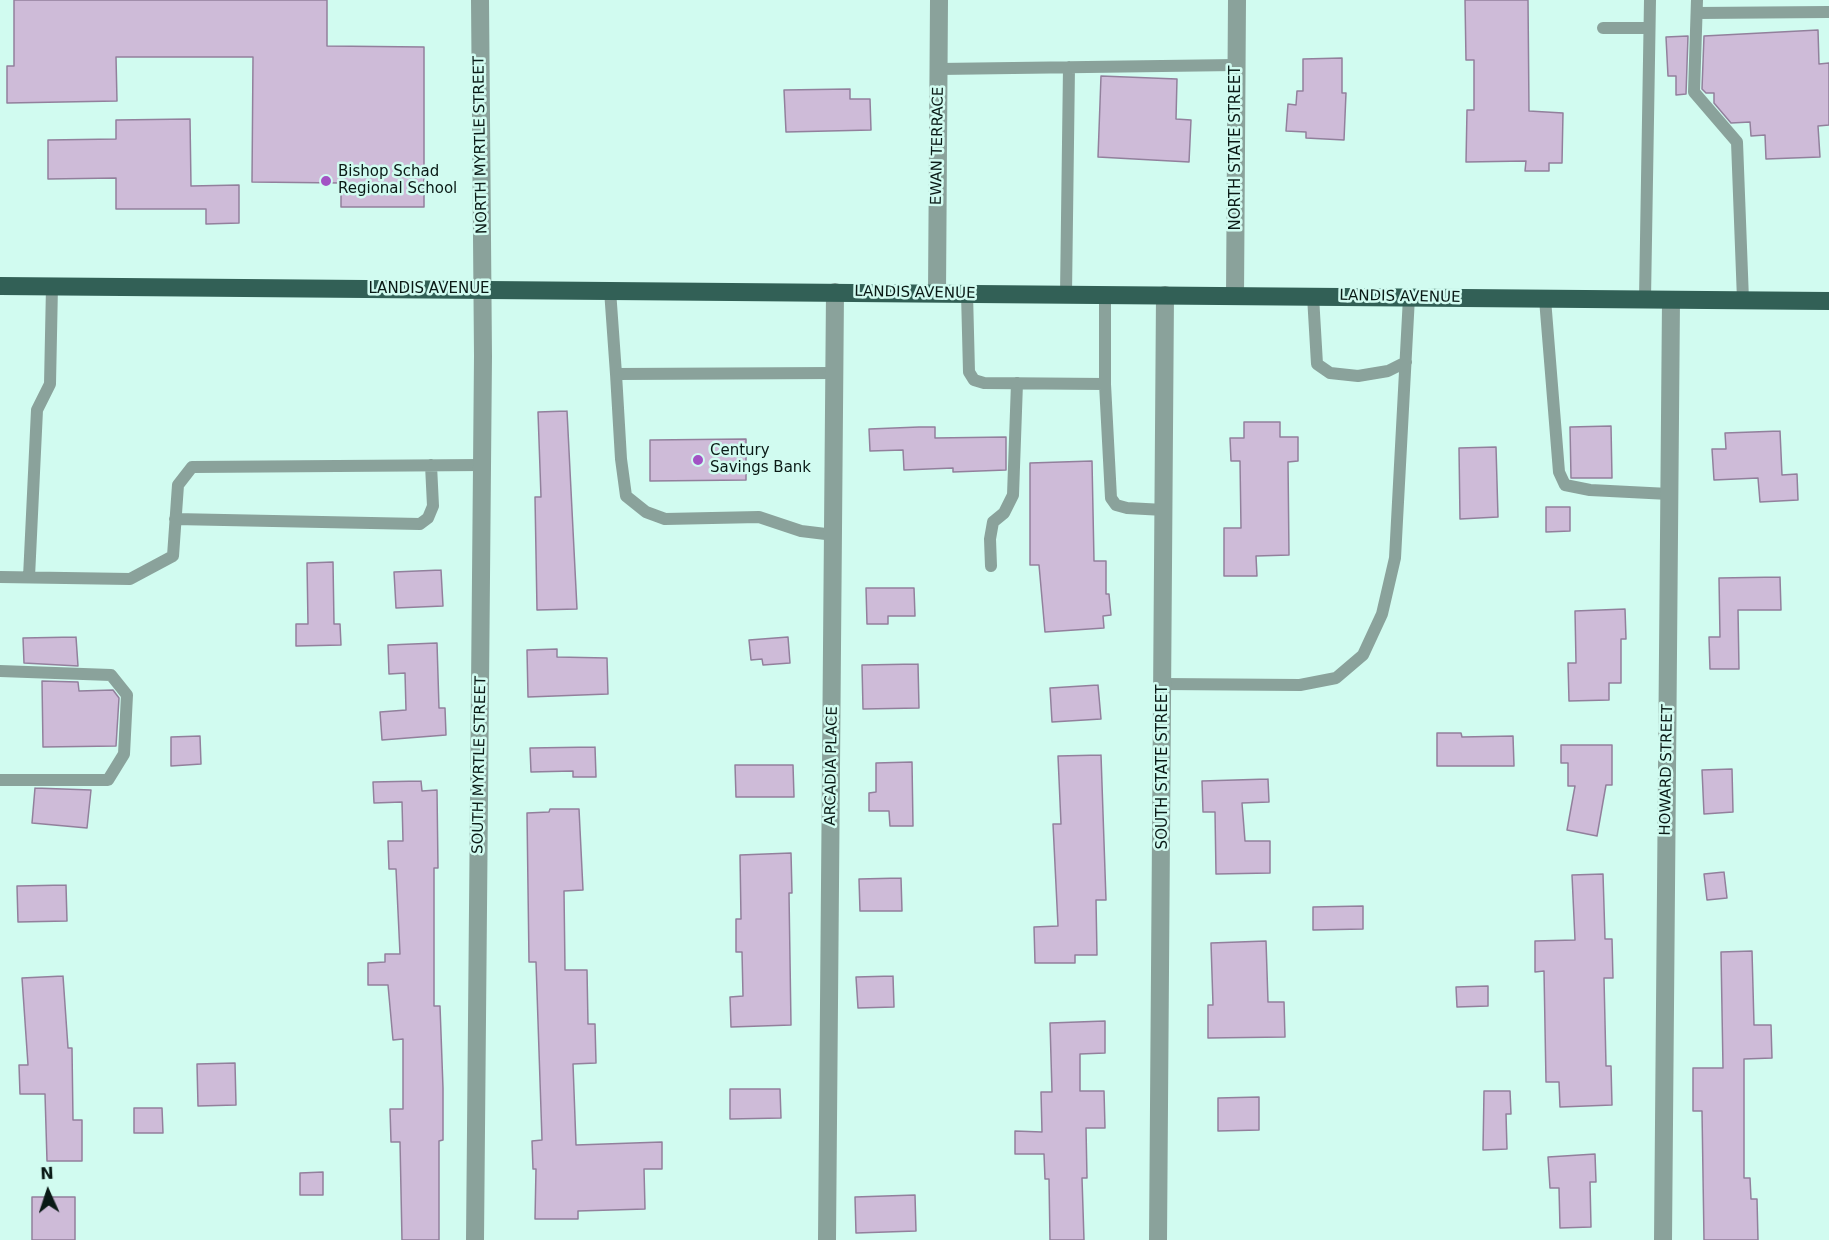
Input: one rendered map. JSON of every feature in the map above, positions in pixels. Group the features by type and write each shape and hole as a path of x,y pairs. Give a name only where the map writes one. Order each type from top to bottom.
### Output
{"main road":[{"name":"LANDIS AVENUE","path":"0,286 1829,301"}],"street":[{"name":"NORTH MYRTLE STREET","path":"480,0 482,289"},
{"name":"EWAN TERRACE","path":"937,293 939,0"},
{"name":"NORTH STATE STREET","path":"1235,296 1237,0"},
{"name":"SOUTH MYRTLE STREET","path":"475,1240 482,289"},
{"name":"ARCADIA PLACE","path":"827,1240 835,292"},
{"name":"SOUTH STATE STREET","path":"1158,1240 1165,295"},
{"name":"HOWARD STREET","path":"1663,1240 1671,300"}],"lane":[{"path":"1645,299 1650,0"},
{"path":"1697,0 1694,92 1737,142 1743,300"},
{"path":"1697,13 1829,12"},
{"path":"1603,28 1649,28"},
{"path":"939,69 1236,65"},
{"path":"1066,294 1068,67"},
{"path":"29,577 37,410 50,384 52,286"},
{"path":"610,290 621,459 627,496 646,512 665,519 759,517 801,531 834,535"},
{"path":"967,293 969,372 974,380 984,383 1105,384"},
{"path":"1105,294 1105,384 1111,498 1116,505 1127,508 1164,510"},
{"path":"1313,296 1317,364 1330,373 1358,376 1388,371 1406,362"},
{"path":"1163,684 1300,685 1336,678 1363,655 1382,614 1395,558 1409,297"},
{"path":"1545,298 1559,472 1565,485 1590,490 1669,494"},
{"path":"616,374 834,373"},
{"path":"990,566 990,539 993,522 1004,513 1013,495 1017,383"},
{"path":"175,519 420,524 428,518 433,506 431,465"},
{"path":"0,577 130,579 173,556 178,484 192,467 482,465"},
{"path":"0,671 111,675 127,695 124,754 108,780 0,780"}],"building":[{"name":"Bishop Schad Regional School","path":"14,0 327,0 327,46 424,47 424,207 341,207 341,183 252,182 253,57 116,57 117,101 7,103 7,66 14,66"},
{"path":"1465,0 1528,0 1529,111 1563,113 1562,163 1549,163 1549,171 1525,171 1526,161 1466,162 1467,110 1474,110 1474,60 1466,60"},
{"path":"1818,30 1819,64 1829,63 1829,125 1818,126 1820,157 1766,159 1765,135 1751,136 1750,122 1731,123 1714,103 1714,93 1706,93 1702,89 1704,36"},
{"path":"1688,36 1686,94 1676,95 1676,76 1668,76 1666,37"},
{"path":"1342,58 1342,93 1346,93 1344,140 1306,138 1306,132 1286,131 1288,104 1296,105 1297,91 1303,91 1303,59"},
{"path":"1101,76 1177,79 1176,119 1191,120 1189,162 1098,157"},
{"path":"850,89 850,99 870,99 871,130 786,132 784,90"},
{"path":"190,119 191,186 239,185 239,223 206,224 206,209 116,209 116,178 48,179 48,140 116,139 116,120"},
{"path":"567,411 577,609 537,610 535,497 541,497 538,412"},
{"path":"1244,422 1280,422 1280,437 1298,437 1298,461 1288,462 1289,555 1256,556 1257,576 1224,576 1224,528 1241,528 1240,461 1231,461 1230,438 1244,438"},
{"path":"1611,426 1612,478 1571,478 1570,427"},
{"path":"935,427 935,438 1006,437 1006,470 953,472 953,468 904,470 903,450 870,451 869,429"},
{"path":"1780,431 1782,475 1797,474 1798,500 1760,502 1758,478 1714,480 1712,449 1726,449 1725,433"},
{"name":"Century Savings Bank","path":"746,439 746,480 650,481 650,440"},
{"path":"1496,447 1498,517 1460,519 1459,448"},
{"path":"1092,461 1094,561 1106,561 1106,594 1109,594 1111,615 1103,616 1104,628 1045,632 1039,565 1030,565 1030,463"},
{"path":"1546,507 1570,507 1570,531 1546,532"},
{"path":"333,562 334,624 340,624 341,645 296,646 296,624 308,624 307,563"},
{"path":"441,570 443,606 396,608 394,572"},
{"path":"1780,577 1781,610 1738,610 1739,669 1710,669 1709,637 1720,637 1719,578"},
{"path":"866,588 914,588 915,616 888,616 888,624 867,624"},
{"path":"1625,609 1626,639 1621,639 1621,683 1609,683 1609,700 1569,701 1568,663 1576,663 1575,611"},
{"path":"76,637 78,666 24,663 23,638"},
{"path":"788,637 790,663 763,665 762,659 751,660 749,640"},
{"path":"437,643 439,708 445,708 446,735 382,740 380,712 406,710 405,673 389,674 388,645"},
{"path":"557,649 557,657 607,658 608,694 528,697 527,650"},
{"path":"918,664 919,708 863,709 862,665"},
{"path":"42,681 78,682 79,691 113,690 119,698 116,746 43,747"},
{"path":"1098,685 1101,719 1052,722 1050,688"},
{"path":"1437,733 1461,733 1462,737 1513,736 1514,766 1437,766"},
{"path":"200,736 201,764 171,766 171,737"},
{"path":"1561,745 1612,745 1612,785 1606,785 1597,836 1567,830 1575,786 1568,786 1568,763 1561,763"},
{"path":"595,747 596,777 573,777 573,771 531,772 530,748"},
{"path":"1101,755 1106,900 1096,900 1097,955 1075,955 1075,963 1035,963 1034,927 1058,926 1053,824 1061,824 1058,756"},
{"path":"912,762 913,826 890,826 889,811 869,811 869,793 876,792 876,763"},
{"path":"735,765 793,765 794,797 736,797"},
{"path":"1732,769 1733,812 1704,814 1702,770"},
{"path":"1268,779 1269,802 1242,803 1245,841 1270,841 1270,873 1216,874 1215,812 1203,812 1202,781"},
{"path":"421,781 422,791 437,790 438,868 434,868 434,1006 440,1006 443,1088 443,1140 439,1141 439,1240 402,1240 400,1142 391,1142 390,1109 403,1109 403,1039 393,1040 388,985 368,985 368,963 385,962 385,954 400,954 396,869 389,869 388,841 403,841 402,802 374,803 373,782"},
{"path":"35,788 91,790 87,828 32,823"},
{"path":"550,809 579,809 583,890 564,891 565,970 587,970 588,1024 595,1024 596,1063 573,1064 576,1145 662,1142 662,1169 644,1169 645,1209 578,1211 578,1219 535,1219 536,1169 533,1169 532,1141 542,1140 536,962 529,962 527,813 549,812"},
{"path":"791,853 792,893 789,893 791,1025 731,1027 730,997 743,996 742,952 736,952 736,919 741,919 740,855"},
{"path":"1724,872 1727,898 1707,900 1704,874"},
{"path":"1603,874 1605,939 1612,939 1613,978 1604,978 1606,1066 1611,1066 1612,1105 1560,1107 1559,1082 1546,1082 1544,971 1535,972 1535,941 1575,940 1572,875"},
{"path":"901,878 902,911 860,911 859,879"},
{"path":"66,885 67,921 18,922 17,886"},
{"path":"1363,906 1363,929 1313,930 1313,907"},
{"path":"1266,941 1268,1002 1284,1002 1285,1037 1208,1038 1208,1005 1213,1005 1211,943"},
{"path":"1752,951 1754,1025 1771,1025 1772,1058 1744,1059 1744,1178 1750,1178 1751,1199 1757,1199 1758,1240 1704,1240 1702,1111 1693,1111 1693,1068 1723,1068 1721,952"},
{"path":"63,976 68,1048 72,1048 73,1120 82,1120 82,1161 47,1161 45,1094 20,1094 19,1065 28,1065 22,978"},
{"path":"893,976 894,1007 858,1008 856,977"},
{"path":"1488,986 1488,1006 1457,1007 1456,987"},
{"path":"1105,1021 1105,1053 1080,1054 1080,1091 1104,1091 1105,1128 1086,1128 1087,1178 1082,1178 1084,1240 1050,1240 1049,1179 1045,1179 1044,1154 1015,1154 1015,1131 1042,1132 1041,1092 1052,1092 1050,1023"},
{"path":"235,1063 236,1105 198,1106 197,1064"},
{"path":"730,1089 780,1089 781,1118 730,1119"},
{"path":"1484,1091 1510,1091 1511,1114 1506,1114 1507,1149 1483,1150"},
{"path":"1259,1097 1259,1130 1218,1131 1218,1098"},
{"path":"134,1108 162,1108 163,1133 134,1133"},
{"path":"1595,1154 1596,1182 1590,1182 1591,1227 1560,1228 1559,1188 1550,1188 1548,1157"},
{"path":"323,1172 323,1195 300,1195 300,1173"},
{"path":"915,1195 916,1231 856,1233 855,1197"},
{"path":"32,1197 75,1197 75,1240 32,1240"}],"place":[{"name":"Bishop Schad Regional School","path":"326,181"},
{"name":"Century Savings Bank","path":"698,460"}]}
